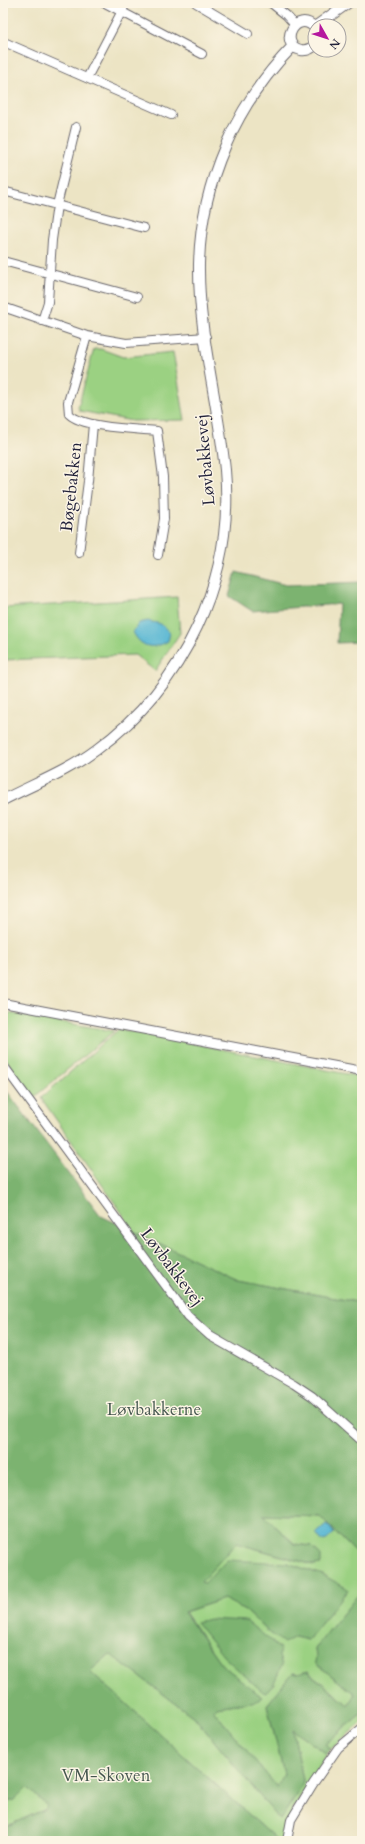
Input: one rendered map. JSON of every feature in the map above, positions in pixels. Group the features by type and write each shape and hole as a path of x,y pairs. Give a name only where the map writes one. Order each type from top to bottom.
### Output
{"street":[{"path":"105,3 202,54"},
{"path":"88,78 126,3"},
{"path":"196,3 248,34"},
{"path":"271,3 286,15 295,25"},
{"path":"327,18 348,3"},
{"path":"307,23 304,22 295,25 290,36 293,46 303,51 307,50"},
{"path":"4,42 88,78 170,116"},
{"name":"Løvbakkevej","path":"3,800 70,767 97,750 127,724 166,680 184,653 208,602 217,575 224,540 226,511 225,470 206,337 199,264 201,231 213,176 231,134 246,106 264,79 293,46"},
{"path":"42,321 48,302 52,240 57,205 76,127"},
{"path":"3,191 144,228"},
{"path":"3,261 137,297"},
{"path":"3,306 87,336 126,343 206,337"},
{"name":"Bøgebakken","path":"87,336 67,408 72,417 93,424 157,431 163,477 164,519 158,555"},
{"name":"Bøgebakken","path":"79,553 93,424"},
{"path":"3,1003 362,1071"},
{"name":"Løvbakkevej","path":"3,1065 188,1316 210,1336 300,1388 362,1441"},
{"path":"287,1841 291,1820 313,1784 338,1748 362,1728"}],"green space":[{"path":"94,349 101,349 123,357 173,352 185,420 132,421 80,411 78,407"},
{"path":"236,572 286,585 362,582 362,642 337,643 339,604 252,611 229,596"},
{"path":"177,597 180,633 155,671 135,655 3,660 3,608"},
{"path":"3,1012 114,1031 33,1098 3,1055"},
{"path":"119,1029 362,1077 362,1303 238,1280 130,1230 124,1216 41,1098"},
{"name":"Løvbakkerne","path":"3,1086 101,1216 238,1280 362,1303 362,1559 320,1516 263,1514 294,1544 311,1546 321,1555 321,1564 314,1565 236,1543 201,1582 205,1583 227,1560 287,1563 323,1575 348,1589 347,1591 308,1640 295,1637 284,1643 270,1633 245,1610 224,1599 184,1612 221,1664 262,1697 257,1701 216,1707 213,1710 277,1787 284,1774 267,1705 293,1673 298,1674 307,1671 348,1705 355,1694 315,1663 315,1648 362,1590 362,1713 325,1744 331,1749 327,1754 293,1730 303,1780 302,1786 280,1820 195,1718 110,1654 90,1671 276,1839 276,1841 3,1841 3,1828 43,1810 47,1806 27,1787 14,1800 3,1803"},
{"path":"262,1514 320,1516 362,1559 362,1590 315,1648 315,1663 355,1694 348,1705 308,1671 298,1674 293,1673 267,1705 284,1774 277,1787 213,1710 216,1707 257,1701 262,1697 221,1664 185,1612 224,1599 245,1610 270,1633 286,1640 295,1637 308,1640 347,1591 347,1589 323,1575 287,1563 208,1581 205,1583 200,1582 236,1543 313,1565 321,1564 311,1546 295,1544"},
{"path":"210,1619 246,1621 280,1648 279,1656 282,1665 273,1685 266,1693 224,1657 196,1622"},
{"path":"110,1654 195,1718 280,1820 302,1786 303,1780 293,1730 327,1754 292,1810 284,1841 276,1841 276,1839 90,1671"},
{"path":"362,1713 362,1722 331,1749 325,1744"},
{"path":"27,1787 47,1806 43,1810 3,1828 3,1803 14,1800"}],"water":[{"path":"148,621 161,624 170,633 168,641 157,646 148,646 136,637 133,632 139,623"},
{"path":"326,1524 334,1533 327,1540 322,1541 316,1533"}],"park label":[{"name":"VM-Skoven","path":"106,1775"}]}
